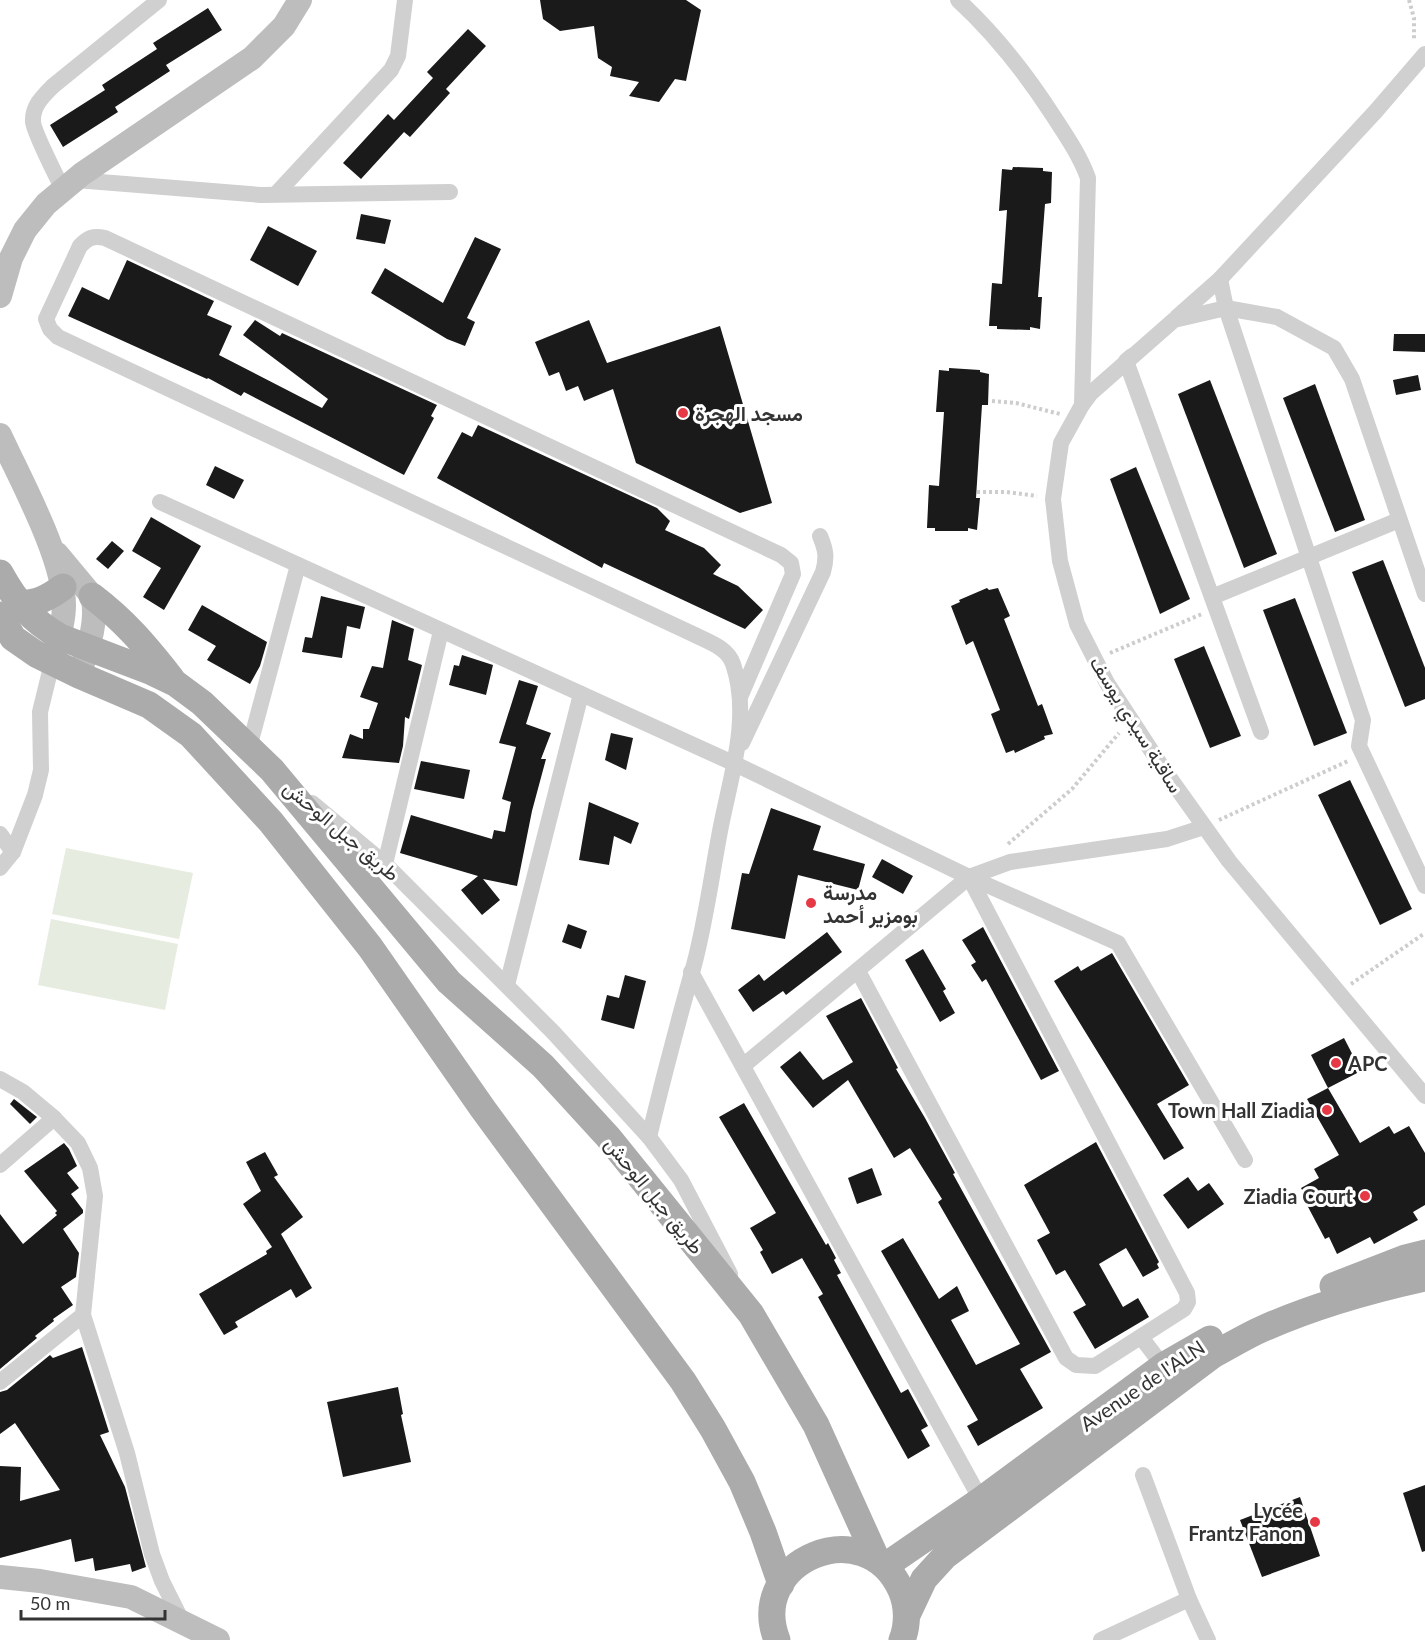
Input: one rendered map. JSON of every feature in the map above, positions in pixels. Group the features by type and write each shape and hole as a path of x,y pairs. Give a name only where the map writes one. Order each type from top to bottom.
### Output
{"main road":[{"path":"0,296 11,258 25,230 46,204 69,185 252,58 284,26 300,0"},
{"path":"0,435 50,545 63,587 64,607 60,637 52,663"},
{"path":"50,545 92,596 118,616 143,642 175,683"},
{"path":"0,573 12,595 10,610"},
{"path":"10,610 47,599 63,587"},
{"path":"79,675 88,646 94,612 92,596"},
{"path":"10,610 28,614 60,637 88,646 175,683 202,703 272,770"},
{"name":"طريق جبل الوحش","path":"10,610 14,638 52,663 149,705 191,735 271,822 370,947 483,1109 683,1381 742,1482 781,1584"},
{"name":"طريق جبل الوحش","path":"272,770 449,982 543,1066 608,1137 751,1314 816,1425 881,1563 897,1580 904,1597 904,1627"},
{"name":"Avenue de l'ALN","path":"881,1563 981,1500 1163,1366 1249,1318 1405,1258 1425,1253"},
{"path":"904,1627 924,1579 945,1556 1213,1355 1260,1330 1303,1313 1352,1297 1425,1278"},
{"path":"775,1639 774,1601 781,1584 798,1563 824,1551 852,1550 881,1563"},
{"path":"0,1577 40,1581 131,1598 219,1640"}],"street":[{"path":"159,0 39,100 33,123 69,185 276,195 450,192"},
{"path":"276,195 391,70 398,56 405,0"},
{"path":"958,0 981,21 1036,90 1080,157 1088,178 1079,412"},
{"path":"1261,732 1126,361 1220,279 1376,111 1419,49"},
{"path":"649,1137 674,1031 691,972 733,763 741,716 740,698 732,662 720,647 58,338 50,329 46,319 80,246 87,238 96,236 105,238 781,555 791,563 793,574 740,698"},
{"path":"1220,279 1226,308 1363,720 1359,746 1362,755 1425,886"},
{"name":"ساقية سيدي يوسف","path":"1425,594 1352,379 1334,348 1277,317 1226,308 1174,320 1091,393 1061,443 1053,499 1060,561 1077,624 1107,683 1229,861 1425,1096"},
{"path":"160,502 733,763 969,878 1119,943 1245,1160"},
{"path":"1214,603 1309,556 1399,520"},
{"path":"733,763 823,573 826,550 820,536"},
{"path":"249,748 298,566"},
{"path":"385,864 441,631"},
{"path":"0,868 13,852 35,795 41,770 40,712 52,663"},
{"path":"507,985 581,694"},
{"name":"طريق جبل الوحش","path":"272,770 385,864 553,1032 649,1137 681,1180 751,1314"},
{"path":"743,1066 969,878 1010,862 1167,839 1204,827"},
{"path":"0,834 13,852"},
{"path":"858,971 1066,1358 1076,1365 1095,1366 1184,1310 1188,1302 1187,1293 969,878"},
{"path":"691,972 981,1500"},
{"path":"0,1079 23,1092 54,1118 78,1143 90,1168 94,1196 83,1315 127,1453 152,1554 162,1581 183,1623"},
{"path":"0,1165 54,1118"},
{"path":"0,1382 83,1315"},
{"path":"1140,1337 1163,1366"},
{"path":"1143,1474 1189,1599 1208,1640"},
{"path":"1101,1640 1189,1599"}],"path":[{"path":"1409,0 1419,49"},
{"path":"992,401 1016,402 1079,412"},
{"path":"977,492 1007,492 1053,499"},
{"path":"1095,659 1214,603"},
{"path":"1003,848 1072,789 1131,719"},
{"path":"1204,827 1362,755"},
{"path":"1338,993 1425,933"}],"shaded area":[{"path":"66,848 193,873 179,939 52,914"},
{"path":"51,919 178,944 165,1010 38,985"}],"building":[{"path":"540,0 686,0 701,10 686,81 675,79 659,102 629,96 639,82 610,76 612,67 598,58 594,26 560,31 543,19"},
{"path":"208,8 222,30 166,65 170,71 115,107 118,112 63,147 50,125 105,90 102,85 157,49 153,43"},
{"path":"468,29 486,46 446,89 450,93 410,137 404,132 361,179 343,163 388,114 394,120 433,78 427,72"},
{"path":"1013,167 1043,168 1043,171 1052,172 1051,203 1045,204 1038,297 1042,297 1040,329 1030,327 1030,330 997,329 997,326 989,326 992,283 1002,284 1007,210 999,211 1002,169 1012,170"},
{"path":"361,214 391,220 385,244 356,239"},
{"path":"268,226 317,251 298,286 250,260"},
{"path":"475,237 501,249 467,318 475,322 465,346 447,339 371,293 385,268 443,303"},
{"path":"127,260 214,301 207,315 232,326 219,355 322,408 328,399 243,335 255,320 280,336 282,333 437,405 431,416 434,418 404,475 244,392 241,396 208,378 68,316 82,287 109,300"},
{"name":"مسجد الهجرة","path":"589,320 607,363 720,326 772,503 740,513 636,463 613,389 584,401 578,386 566,391 559,372 549,376 535,342"},
{"path":"1394,334 1425,334 1425,352 1393,351"},
{"path":"949,368 980,370 980,372 989,374 988,405 982,405 976,498 980,498 977,530 968,528 968,531 935,531 935,528 927,528 929,485 939,486 944,412 936,412 939,370 949,371"},
{"path":"1418,375 1421,390 1396,395 1393,380"},
{"path":"1210,380 1277,554 1244,568 1178,394"},
{"path":"1315,384 1365,520 1335,532 1283,398"},
{"path":"478,425 657,508 670,521 665,530 704,548 721,565 713,574 738,586 763,610 745,629 604,563 602,568 437,478 462,432 472,437"},
{"path":"215,466 244,480 234,499 206,485"},
{"path":"1136,467 1190,599 1160,614 1110,479"},
{"path":"151,517 201,546 164,610 143,597 161,568 132,551"},
{"path":"112,541 124,551 108,569 96,559"},
{"path":"1383,560 1425,668 1425,699 1405,707 1352,572"},
{"path":"987,588 989,590 998,588 1010,616 1004,619 1038,706 1042,704 1053,734 1044,736 1045,739 1015,753 1014,750 1006,753 991,714 1000,710 973,641 966,645 951,606"},
{"path":"321,596 365,607 360,629 347,626 342,658 302,652 305,637 312,638"},
{"path":"1295,598 1347,733 1314,746 1263,610"},
{"path":"202,605 267,642 260,666 250,684 207,660 216,646 188,630"},
{"path":"392,620 414,629 408,660 422,665 409,719 405,717 399,763 342,758 350,734 363,739 363,729 369,729 378,703 360,697 372,666 383,668"},
{"path":"1204,646 1241,736 1210,748 1174,659"},
{"path":"462,655 493,665 486,695 449,685 454,665 459,666"},
{"path":"519,680 538,686 526,724 551,733 541,759 546,759 532,811 517,886 483,879 500,900 482,915 461,890 478,876 400,853 411,815 492,839 494,830 505,832 511,802 502,799 516,747 499,743"},
{"path":"611,733 633,738 626,770 605,760"},
{"path":"421,761 470,770 464,799 414,789"},
{"path":"1350,780 1412,909 1380,925 1318,795"},
{"path":"589,802 639,823 631,844 614,836 609,865 579,860"},
{"path":"771,808 821,826 813,850 865,864 858,890 798,875 785,939 731,929 742,873 749,874"},
{"path":"882,859 913,876 903,894 872,877"},
{"path":"568,924 587,931 581,949 562,942"},
{"path":"983,927 1059,1071 1041,1080 986,979 982,982 971,965 976,962 962,940"},
{"path":"827,932 842,952 786,995 783,991 753,1012 738,990 759,974 764,981"},
{"path":"923,949 946,989 943,991 955,1013 940,1022 905,960"},
{"path":"1112,953 1189,1085 1157,1104 1184,1148 1164,1160 1054,981 1078,966 1081,971"},
{"path":"625,975 646,981 634,1029 601,1020 607,995 619,998"},
{"path":"861,998 898,1068 896,1069 925,1118 955,1173 953,1174 1051,1352 1020,1369 1043,1408 978,1446 967,1426 978,1420 881,1251 903,1238 939,1299 957,1286 969,1311 951,1320 976,1365 1020,1344 938,1202 942,1199 910,1148 894,1158 848,1080 813,1108 780,1067 800,1051 823,1080 853,1062 826,1016"},
{"name":"APC","path":"1344,1038 1361,1071 1328,1088 1311,1055"},
{"name":"Ziadia Court","path":"1328,1088 1360,1143 1389,1126 1394,1134 1409,1126 1425,1153 1425,1205 1413,1212 1418,1220 1374,1244 1370,1237 1337,1254 1329,1237 1325,1239 1307,1205 1310,1204 1301,1188 1319,1178 1314,1169 1339,1155 1307,1099"},
{"path":"14,1099 37,1117 30,1124 10,1104"},
{"path":"744,1103 826,1245 828,1243 841,1273 837,1275 901,1393 908,1389 928,1426 921,1430 930,1446 908,1459 818,1297 823,1294 802,1258 772,1274 760,1252 763,1250 750,1228 776,1213 719,1117"},
{"path":"1096,1142 1159,1262 1157,1264 1159,1268 1143,1277 1126,1248 1099,1264 1123,1307 1138,1298 1149,1317 1095,1349 1073,1312 1086,1305 1065,1270 1056,1275 1037,1240 1050,1233 1024,1185"},
{"path":"64,1143 77,1166 67,1173 79,1188 71,1194 83,1210 83,1213 63,1229 79,1253 76,1277 61,1287 73,1305 53,1319 54,1321 35,1336 37,1338 0,1369 0,1214 23,1244 57,1215 55,1213 57,1211 24,1171"},
{"path":"265,1152 278,1175 274,1177 303,1217 281,1234 312,1288 296,1298 291,1289 235,1322 238,1327 224,1335 199,1294 267,1254 266,1251 272,1247 243,1204 261,1191 246,1162"},
{"path":"872,1168 882,1195 857,1204 848,1178"},
{"path":"1188,1177 1198,1191 1209,1183 1224,1204 1188,1229 1163,1195"},
{"path":"82,1347 109,1432 100,1435 125,1487 146,1567 132,1572 130,1564 95,1571 93,1558 75,1562 71,1539 0,1558 0,1466 21,1467 20,1501 60,1490 15,1423 0,1434 0,1392 7,1390 50,1355 53,1358"},
{"path":"398,1387 403,1414 401,1415 411,1462 343,1477 327,1402"},
{"path":"1425,1485 1425,1551 1422,1552 1403,1493"},
{"path":"1300,1497 1320,1556 1262,1577 1240,1520"}],"place":[{"name":"مسجد الهجرة","path":"683,413"},
{"name":"مدرسة بومزير أحمد","path":"811,903"},
{"name":"APC","path":"1336,1063"},
{"name":"Town Hall Ziadia","path":"1327,1110"},
{"name":"Ziadia Court","path":"1365,1196"},
{"name":"Lycée Frantz Fanon","path":"1315,1522"}]}
